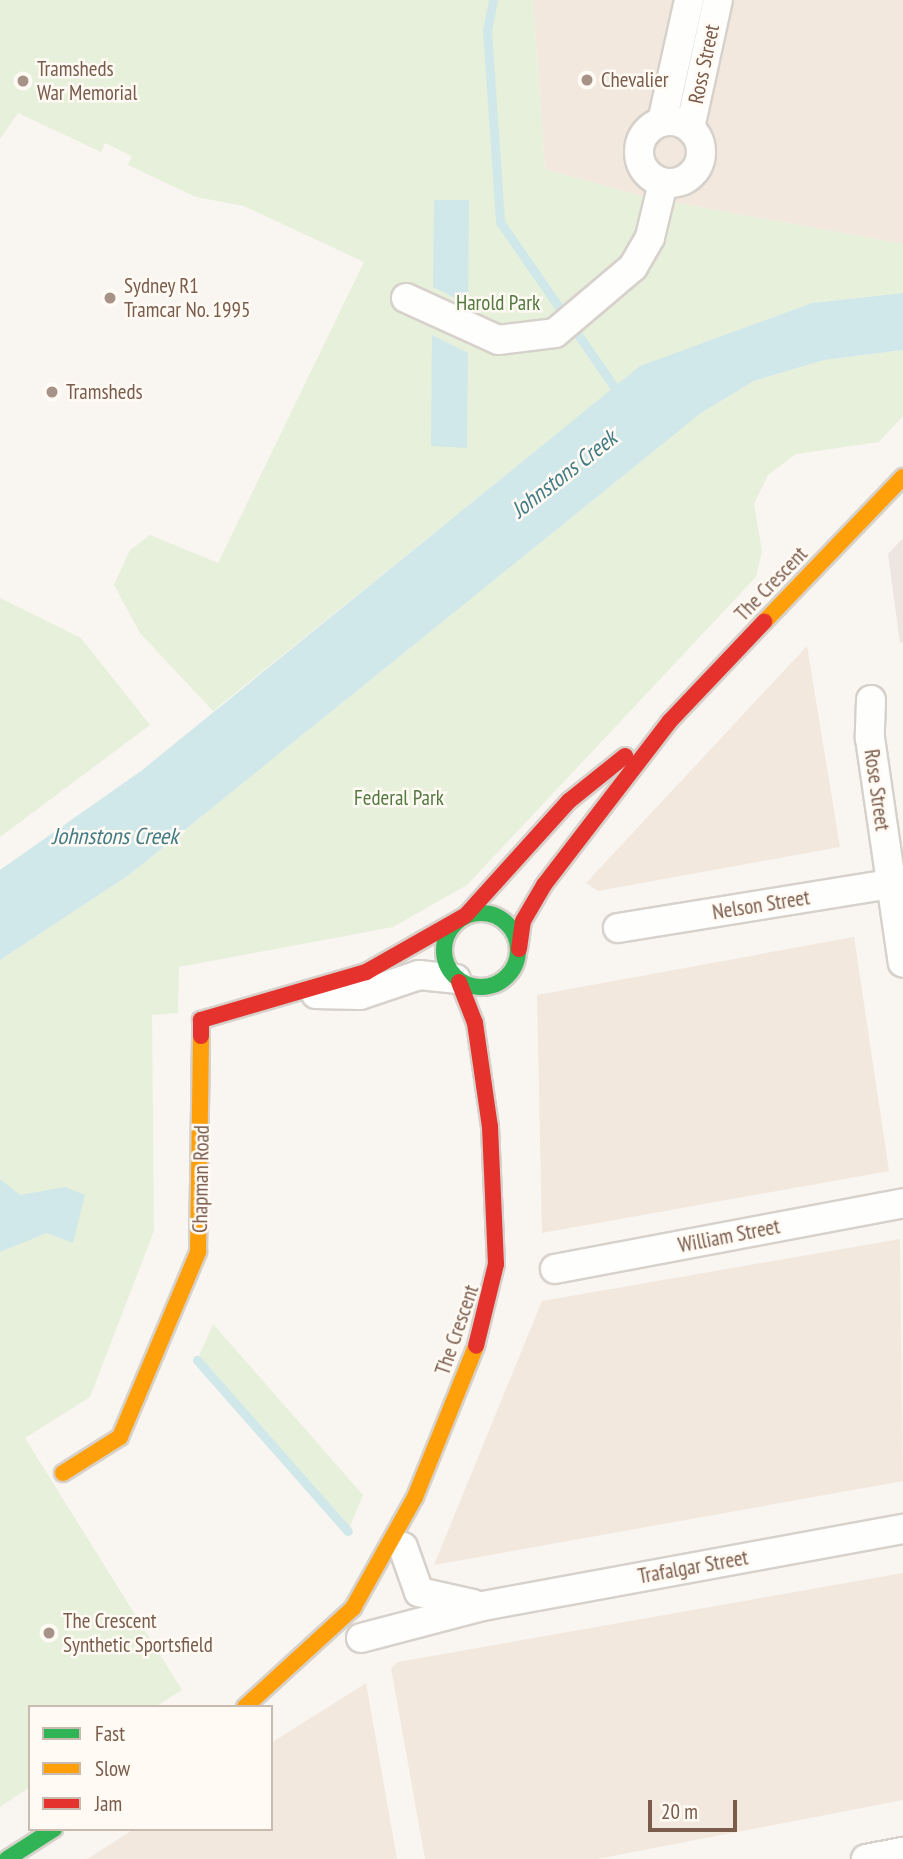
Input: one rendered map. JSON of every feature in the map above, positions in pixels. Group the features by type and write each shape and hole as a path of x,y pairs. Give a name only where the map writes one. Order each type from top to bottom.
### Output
{"main road":[{"name":"The Crescent","path":"505,1004 519,951 523,921 548,878 670,721 903,477"},
{"name":"The Crescent","path":"464,916 569,802 670,721"},
{"path":"464,916 502,918 519,951 492,984 457,980 444,954 464,916"},
{"name":"Chapman Road","path":"63,1473 120,1437 198,1252 201,1020 366,972 464,916"},
{"name":"The Crescent","path":"457,980 475,1023 490,1126"},
{"name":"The Crescent","path":"247,1705 346,1617 415,1497 493,1298 490,1126 498,1040"},
{"name":"The Crescent","path":"387,1587 404,1547 415,1497"},
{"name":"The Crescent","path":"249,1705 308,1678"},
{"path":"7,1859 51,1831"}],"street":[{"name":"Ross Street","path":"689,0 662,122 642,137 639,156 646,173 663,183 682,181 696,169 700,144 690,128 718,0"},
{"name":"Ross Street","path":"662,122 690,128"},
{"path":"406,298 498,340 555,333 582,314 640,257 663,183"},
{"name":"Rose Street","path":"871,700 870,738 897,883 903,963"},
{"name":"Nelson Street","path":"618,928 897,883"},
{"name":"Chapman Road","path":"295,992 351,996 419,975 457,980"},
{"name":"William Street","path":"555,1269 903,1203"},
{"name":"Trafalgar Street","path":"362,1635 483,1606 903,1528"},
{"name":"Trafalgar Street","path":"404,1547 419,1592 483,1606"},
{"path":"866,1859 903,1852"}],"shaded area":[{"path":"533,0 903,0 903,244 645,197 545,169"},
{"path":"903,538 903,642 900,643 888,554"},
{"path":"807,646 840,847 598,891 586,883"},
{"path":"854,937 889,1171 542,1233 537,995"},
{"path":"900,1239 903,1481 434,1565 542,1301"},
{"path":"903,1573 903,1800 597,1859 425,1859 391,1668 398,1662"},
{"path":"366,1683 397,1859 87,1859 131,1831 273,1831 273,1742"}],"green space":[{"name":"Harold Park","path":"0,0 533,0 545,169 645,197 903,244 903,293 812,303 641,366 213,711 140,633 114,585 130,550 150,535 218,563 364,262 244,206 196,197 128,165 132,156 105,143 101,152 18,113 0,139"},
{"name":"Federal Park","path":"903,350 903,416 879,442 796,454 768,475 754,504 762,551 756,577 467,885 393,927 179,967 178,1013 152,1015 154,1231 90,1397 25,1438 182,1690 158,1705 28,1705 28,1788 0,1807 0,960 129,875 701,413 754,381 824,360"},
{"path":"0,598 81,638 150,725 0,837"},
{"path":"213,1324 363,1495 346,1536 196,1363"}],"water":[{"path":"434,200 469,200 468,304 433,287"},
{"name":"Johnstons Creek","path":"903,293 903,350 824,360 754,381 701,413 129,875 0,960 0,870 141,771 640,366 812,303"},
{"path":"432,335 468,353 467,448 431,446"},
{"path":"0,1179 20,1195 65,1187 85,1195 73,1243 47,1233 0,1252"}],"waterway":[{"path":"493,0 487,30 500,222 621,397"},
{"path":"197,1360 348,1531"}],"traffic: fast":[{"path":"481,913 502,919 512,929 518,950 512,971 502,981 481,987 460,981 450,971 444,950 450,929 460,919 481,913"},
{"path":"7,1859 51,1831"}],"traffic: slow":[{"path":"764,622 903,477"},
{"path":"63,1473 120,1437 198,1252 201,1036"},
{"path":"247,1705 353,1608 415,1497 476,1346"}],"traffic: jam":[{"path":"519,949 523,921 544,885 670,721 764,622"},
{"path":"466,915 569,801 625,756"},
{"path":"201,1036 201,1020 366,972 463,917"},
{"path":"459,982 475,1023 490,1127 496,1264 476,1346"}],"place":[{"name":"Chevalier","path":"587,80"},
{"name":"Tramsheds War Memorial","path":"23,81"},
{"name":"Sydney R1 Tramcar No. 1995","path":"110,298"},
{"name":"Tramsheds","path":"52,392"},
{"name":"The Crescent Synthetic Sportsfield","path":"49,1633"}]}
